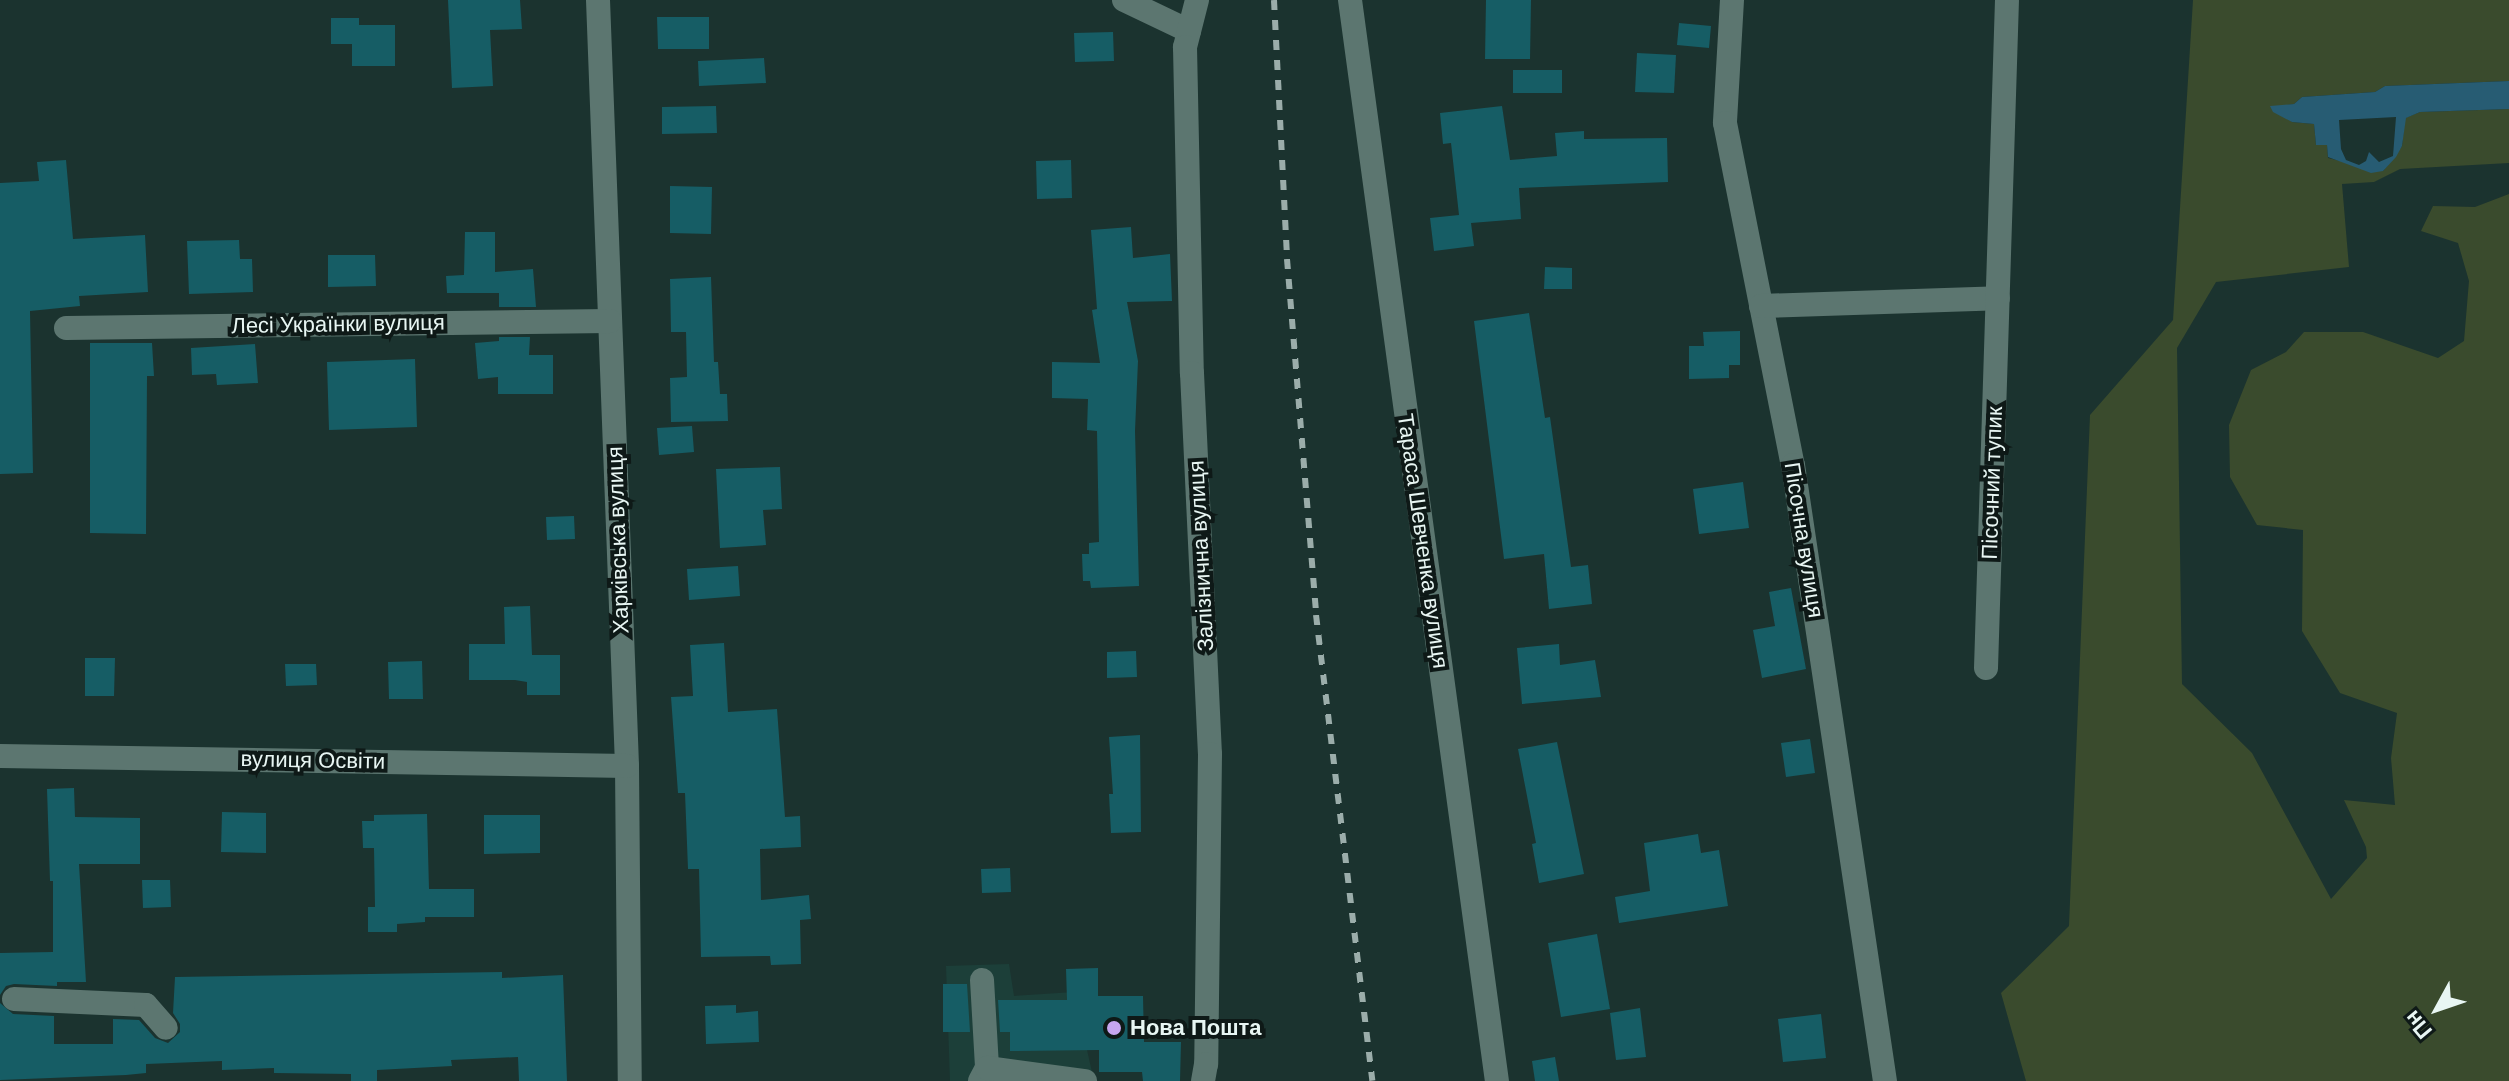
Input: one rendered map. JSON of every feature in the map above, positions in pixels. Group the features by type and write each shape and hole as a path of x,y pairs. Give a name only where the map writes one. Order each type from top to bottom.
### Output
{"street":[{"name":"Харківська вулиця","path":"598,0 627,766 630,1081"},
{"path":"1124,0 1189,31"},
{"name":"Залізнична вулиця","path":"1197,0 1185,47 1192,373 1210,754 1206,1064 1203,1081"},
{"name":"Тараса Шевченка вулиця","path":"1350,0 1497,1081"},
{"name":"Пісочна вулиця","path":"1732,0 1725,123 1793,465 1885,1081"},
{"name":"Пісочний тупик","path":"1986,668 2007,0"},
{"path":"1761,306 1998,298"},
{"name":"Лесі Українки вулиця","path":"66,328 610,321"},
{"name":"вулиця Освіти","path":"0,756 627,766"},
{"path":"982,980 984,1074 1085,1081"},
{"path":"14,999 146,1005 166,1028"}],"shaded area":[{"path":"2193,0 2509,0 2509,81 2385,86 2375,92 2302,97 2294,104 2275,107 2292,122 2314,124 2316,145 2327,144 2328,158 2383,171 2402,146 2405,118 2420,112 2509,109 2509,163 2400,169 2374,182 2342,184 2349,267 2216,282 2177,348 2182,684 2252,753 2331,899 2367,858 2366,847 2344,800 2395,805 2391,758 2397,713 2340,693 2302,631 2303,530 2257,525 2230,477 2229,425 2251,370 2286,352 2304,332 2363,332 2438,358 2464,341 2469,281 2458,243 2421,231 2433,206 2475,207 2509,194 2509,1081 2026,1081 2001,993 2069,926 2090,415 2173,320"},
{"path":"1009,964 1014,996 1074,992 1094,1081 950,1081 946,966"}],"water":[{"path":"2509,81 2509,109 2420,112 2406,118 2402,146 2396,157 2383,171 2371,173 2328,157 2327,145 2316,145 2314,124 2292,122 2273,112 2270,106 2294,104 2302,97 2375,92 2385,86","holes":["2396,117 2393,156 2379,162 2369,152 2366,161 2359,165 2346,160 2341,149 2339,120"]}],"building":[{"path":"448,0 520,0 522,29 490,30 493,86 452,88"},
{"path":"1486,0 1531,0 1530,59 1485,59"},
{"path":"657,17 709,17 709,49 658,49"},
{"path":"331,18 359,18 359,25 395,25 395,66 352,66 352,44 331,44"},
{"path":"1679,23 1711,26 1709,48 1677,45"},
{"path":"1113,32 1114,61 1075,62 1074,33"},
{"path":"1637,53 1676,55 1674,93 1635,92"},
{"path":"764,58 766,83 699,86 698,61"},
{"path":"1513,70 1562,70 1562,93 1513,93"},
{"path":"716,106 717,133 662,134 662,107"},
{"path":"1502,106 1510,160 1557,156 1555,133 1584,131 1584,139 1667,138 1668,182 1519,188 1521,219 1471,223 1474,246 1434,251 1430,218 1459,215 1451,143 1443,144 1440,113"},
{"path":"66,160 73,239 145,235 148,292 79,296 80,306 30,311 33,473 0,474 0,183 39,181 37,162"},
{"path":"1071,160 1072,198 1037,199 1036,161"},
{"path":"670,186 712,187 711,234 670,233"},
{"path":"1131,227 1133,258 1170,254 1172,301 1127,302 1138,361 1135,431 1139,586 1091,588 1090,581 1083,581 1082,554 1089,554 1089,543 1099,542 1097,431 1087,430 1088,399 1052,398 1052,362 1100,363 1092,310 1097,309 1091,230"},
{"path":"465,232 495,232 495,272 533,269 536,307 499,307 499,293 447,293 446,276 464,275"},
{"path":"239,240 240,259 252,259 253,292 189,294 187,241"},
{"path":"328,255 375,255 376,286 328,287"},
{"path":"1545,267 1572,268 1572,289 1544,289"},
{"path":"711,277 714,362 718,362 720,394 727,394 728,421 671,422 670,378 687,377 686,332 671,332 670,279"},
{"path":"1529,313 1545,418 1550,417 1571,567 1588,565 1592,604 1549,609 1544,554 1504,559 1474,321"},
{"path":"1740,331 1740,365 1729,365 1729,378 1689,379 1689,346 1704,346 1703,332"},
{"path":"499,337 530,337 529,355 553,355 553,394 498,394 498,377 478,379 475,343 499,341"},
{"path":"90,343 152,343 154,376 147,376 146,534 90,533"},
{"path":"255,344 258,383 217,385 216,374 192,375 191,348"},
{"path":"415,359 417,427 329,430 327,362"},
{"path":"692,426 694,452 659,455 657,428"},
{"path":"780,467 782,509 763,510 766,545 720,548 716,469"},
{"path":"1743,482 1749,528 1699,534 1693,489"},
{"path":"574,516 575,539 547,540 546,517"},
{"path":"738,566 740,596 689,600 687,569"},
{"path":"1791,588 1806,669 1762,678 1753,630 1775,626 1769,592"},
{"path":"530,606 532,655 560,655 560,695 527,695 527,682 515,680 469,680 469,644 505,644 504,607"},
{"path":"724,643 728,712 777,709 785,817 800,816 801,847 760,849 761,900 809,895 811,919 800,920 801,964 771,965 770,956 701,957 699,869 688,869 685,793 678,793 671,697 693,696 690,645"},
{"path":"1559,644 1560,665 1595,660 1601,697 1522,704 1517,648"},
{"path":"1136,651 1137,677 1107,678 1107,652"},
{"path":"85,658 115,658 114,696 85,696"},
{"path":"422,661 423,699 389,699 388,662"},
{"path":"285,664 316,664 317,685 286,686"},
{"path":"1140,735 1141,832 1111,833 1109,794 1113,794 1109,737"},
{"path":"1810,739 1815,773 1786,777 1781,743"},
{"path":"1557,742 1584,874 1539,883 1532,844 1536,843 1518,749"},
{"path":"74,788 75,817 140,818 140,864 79,864 86,982 57,982 57,986 14,984 6,986 0,995 0,953 53,952 53,881 50,881 47,789"},
{"path":"222,812 266,813 266,853 221,852"},
{"path":"427,814 429,889 474,889 474,917 425,917 425,922 397,924 397,932 368,932 368,907 375,907 374,848 363,848 362,821 374,821 374,815"},
{"path":"484,815 540,815 540,853 484,854"},
{"path":"1698,834 1701,853 1719,850 1728,906 1619,923 1615,897 1650,891 1644,843"},
{"path":"1010,868 1011,892 982,893 981,869"},
{"path":"142,880 170,880 171,907 143,908"},
{"path":"1597,934 1610,1009 1561,1017 1548,943"},
{"path":"1098,968 1098,996 1143,996 1144,1042 1181,1042 1180,1081 1143,1081 1142,1072 1099,1072 1099,1050 1010,1051 1010,1032 1000,1032 998,1000 1067,1000 1066,969"},
{"path":"502,972 502,978 563,975 567,1081 519,1081 518,1057 451,1060 452,1066 377,1070 377,1081 351,1081 351,1074 274,1073 274,1068 222,1070 222,1061 146,1064 146,1073 126,1075 0,1080 0,1003 13,1014 54,1016 54,1044 113,1044 113,1019 139,1020 155,1038 168,1043 180,1032 180,1024 173,1013 175,977"},
{"path":"943,984 967,984 970,1032 943,1032"},
{"path":"736,1005 736,1013 758,1011 759,1042 706,1044 705,1006"},
{"path":"1640,1008 1646,1057 1616,1060 1610,1013"},
{"path":"1821,1014 1826,1058 1783,1062 1778,1019"},
{"path":"1555,1057 1559,1081 1535,1081 1532,1061"}],"railway":[{"path":"1274,0 1287,259 1316,615 1372,1081"}],"place":[{"name":"Нова Пошта","path":"1114,1028"}]}
